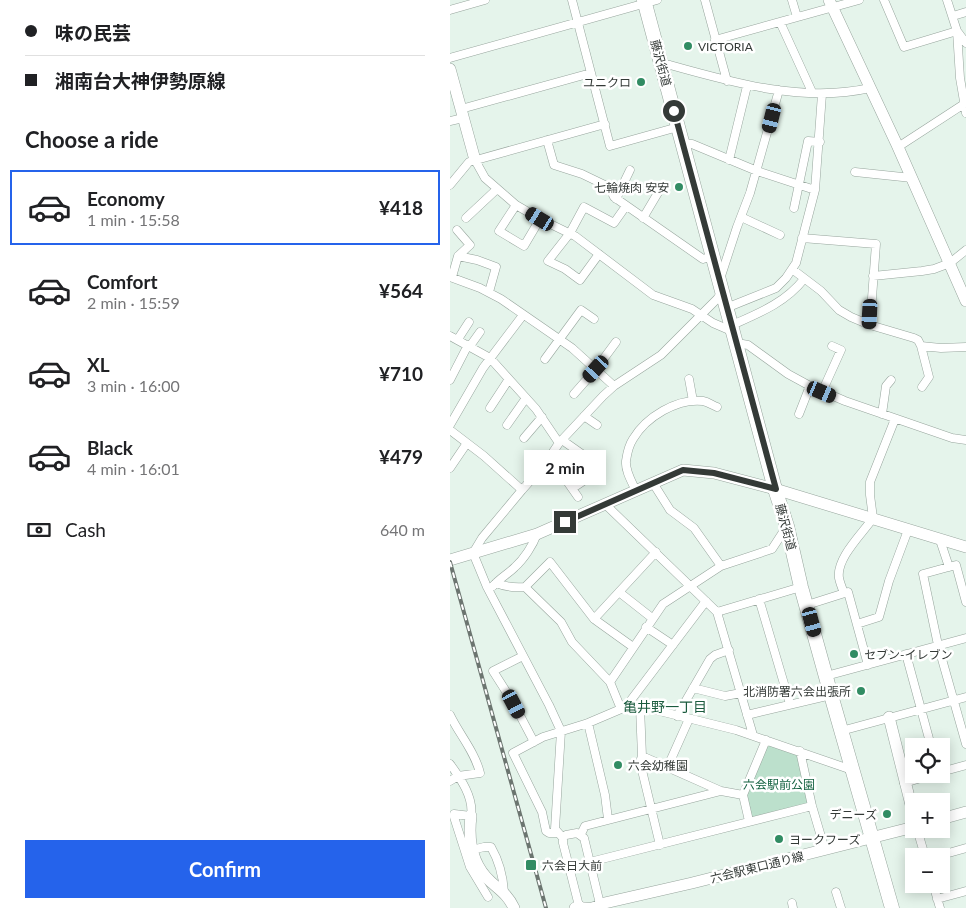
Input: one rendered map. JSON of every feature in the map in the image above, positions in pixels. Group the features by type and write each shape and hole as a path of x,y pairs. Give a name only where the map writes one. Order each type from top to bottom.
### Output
{"highway":[{"name":"藤沢街道","path":"648,1 661,64 726,308 787,526 831,695 892,908"}],"street":[{"path":"450,10 485,0"},
{"path":"572,0 610,146 678,127"},
{"path":"705,0 727,81"},
{"path":"792,0 797,17"},
{"path":"715,40 797,17 831,4 858,0"},
{"path":"884,0 904,47 957,31"},
{"path":"947,0 957,31 966,113"},
{"path":"450,58 648,1"},
{"path":"831,4 898,147 966,301"},
{"path":"953,16 966,12"},
{"path":"780,22 812,92"},
{"path":"957,31 966,43"},
{"path":"661,64 747,86 779,90 822,94 849,93 870,88"},
{"path":"450,69 475,160 481,174 516,205 570,233 653,295 701,314 713,324 734,334 788,374 810,386 895,419 952,438 966,440"},
{"path":"450,121 462,113 591,73"},
{"path":"729,160 747,86"},
{"path":"473,553 482,538 545,464 561,441 584,416 614,386 660,355 701,314 721,286 741,217 757,171 779,90"},
{"path":"726,308 776,288 792,269 799,254 815,190 822,94"},
{"path":"898,147 964,104"},
{"path":"451,182 469,162 605,124"},
{"path":"547,140 554,165 582,174 609,187 616,199 703,259 713,256"},
{"path":"794,208 808,141 820,142"},
{"path":"682,143 692,144 757,171 815,190"},
{"path":"616,199 630,170"},
{"path":"855,172 912,178"},
{"path":"643,218 659,188"},
{"path":"466,218 497,189"},
{"path":"516,205 499,231 515,242 524,246 540,219"},
{"path":"599,254 580,280 566,269 548,261 570,233 584,207 614,223 626,206"},
{"path":"741,217 780,235"},
{"path":"457,230 470,245 458,256 451,277 489,292 523,314 583,357 614,386"},
{"path":"802,238 876,244 870,325"},
{"path":"873,276 922,271 950,263 966,250"},
{"path":"458,256 496,266 489,292"},
{"path":"792,269 821,291 839,310 870,325 918,340 929,377 922,387"},
{"path":"734,334 762,312 783,300 804,279"},
{"path":"545,359 581,310 594,319"},
{"path":"450,425 490,358 523,314"},
{"path":"469,322 453,339 490,358 561,441 599,466 588,478 573,488"},
{"path":"450,380 469,346 480,332"},
{"path":"574,394 616,342"},
{"path":"822,392 841,350 832,346"},
{"path":"921,346 940,348 966,347"},
{"path":"490,408 509,379"},
{"path":"689,379 693,401"},
{"path":"882,414 886,386 891,380"},
{"path":"799,414 810,386"},
{"path":"507,425 526,398"},
{"path":"636,491 626,467 628,450 634,436 650,420 665,410 693,401 706,402 717,407"},
{"path":"584,416 597,426"},
{"path":"524,438 542,417"},
{"path":"844,593 839,578 839,571 848,551 873,518 870,482 895,419"},
{"path":"450,430 522,490"},
{"path":"450,468 466,443"},
{"path":"545,464 564,477 578,497"},
{"path":"450,560 538,534 683,470 714,473 776,489 966,547"},
{"path":"653,483 670,510 694,528 721,566"},
{"path":"606,505 718,612 753,735"},
{"path":"610,682 663,604 721,566 772,549 787,526"},
{"path":"857,624 879,617 889,581 908,530"},
{"path":"489,591 515,567 538,534"},
{"path":"940,540 949,567"},
{"path":"594,619 656,552"},
{"path":"473,553 489,591 561,732 555,829 560,836 577,907 590,907 600,904 584,838 581,834"},
{"path":"496,583 506,587 525,587 550,562 594,619 633,647"},
{"path":"966,602 956,564 923,574 938,645 966,744"},
{"path":"525,587 561,622 572,642 610,682 623,709"},
{"path":"718,612 802,587"},
{"path":"619,592 652,618"},
{"path":"807,605 848,592 868,665"},
{"path":"759,599 790,704"},
{"path":"623,709 706,601"},
{"path":"646,627 673,645"},
{"path":"826,676 966,638"},
{"path":"677,716 710,659 729,650"},
{"path":"906,654 928,738"},
{"path":"523,656 493,671 514,704 534,742"},
{"path":"693,688 725,696 741,693"},
{"path":"747,715 831,695"},
{"path":"841,731 966,697"},
{"path":"640,707 642,756 640,762 660,845"},
{"path":"581,834 560,836 546,831 542,812 513,753 543,737 588,723 623,709 640,707 736,730 852,770"},
{"path":"450,715 454,726 475,758 480,773 458,776 450,781"},
{"path":"889,717 907,793"},
{"path":"668,766 688,719"},
{"path":"588,723 605,795 608,819"},
{"path":"749,821 743,795 766,740"},
{"path":"800,751 812,806 825,850"},
{"path":"642,756 721,791 743,795"},
{"path":"450,764 472,804 468,831 474,857 484,876 504,892 514,908"},
{"path":"950,769 966,765"},
{"path":"581,834 585,826 721,791"},
{"path":"590,862 812,806"},
{"path":"950,816 966,812"},
{"path":"470,816 454,814 470,867 488,897"},
{"name":"六会駅東口通り線","path":"600,904 905,830"},
{"path":"472,850 492,847 503,880 504,892"},
{"path":"950,853 966,848"},
{"path":"937,899 966,891"},
{"path":"836,892 841,908"},
{"path":"935,893 940,908"}],"green space":[{"name":"六会駅前公園","path":"768,744 797,754 811,804 751,817 747,795"}],"railway":[{"path":"450,562 546,908"}],"place":[{"name":"VICTORIA","path":"688,46"},
{"name":"ユニクロ","path":"641,82"},
{"name":"七輪焼肉 安安","path":"679,187"},
{"name":"セブン-イレブン","path":"854,654"},
{"name":"北消防署六会出張所","path":"861,691"},
{"name":"六会幼稚園","path":"618,765"},
{"name":"デニーズ","path":"887,814"},
{"name":"ヨークフーズ","path":"779,839"},
{"name":"六会日大前","path":"531,865"}],"district":[{"name":"亀井野一丁目","path":"665,706"}],"route":[{"path":"565,522 683,470 714,473 776,489 674,111"}]}
